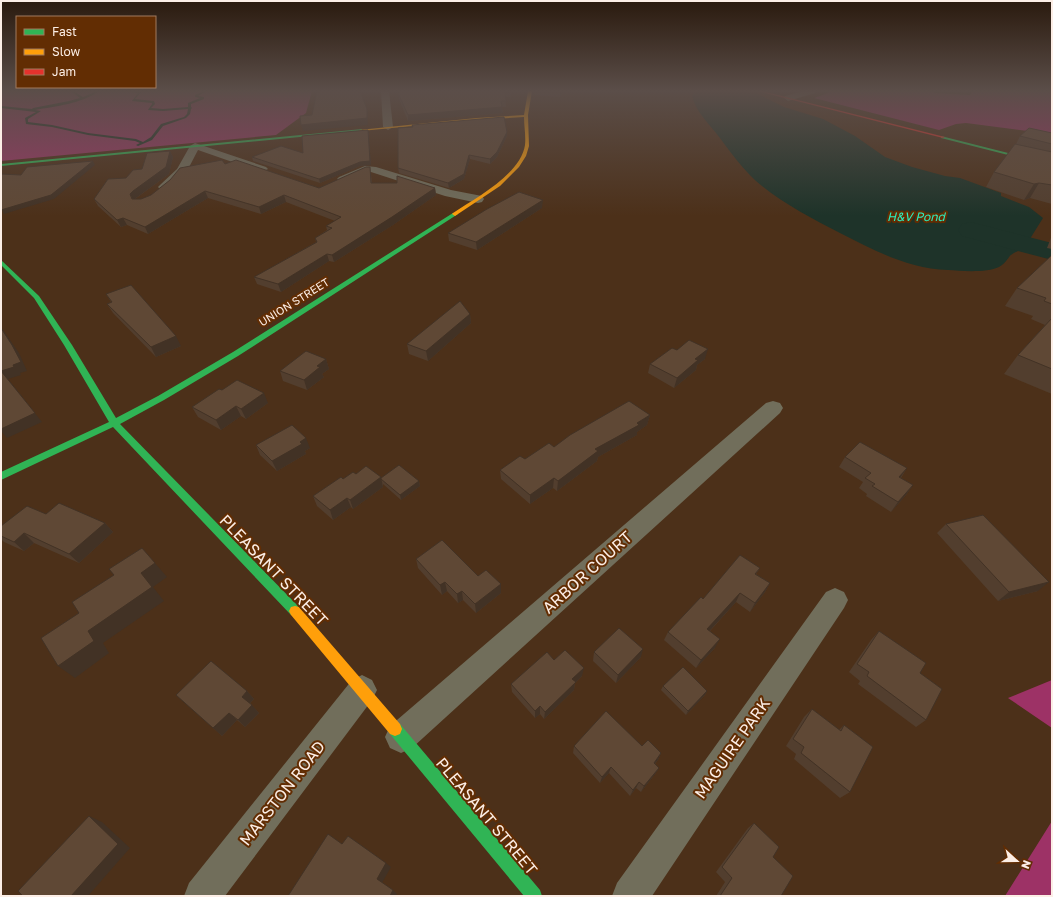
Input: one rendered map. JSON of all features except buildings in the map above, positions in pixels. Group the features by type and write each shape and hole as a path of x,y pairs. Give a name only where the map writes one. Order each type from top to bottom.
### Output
{"street":[{"path":"1,165 328,133"},
{"name":"UNION STREET","path":"1,476 114,423 161,398 299,314 478,199 512,173 523,158 527,147 527,133"},
{"path":"925,133 1052,165"},
{"path":"195,146 269,172"},
{"path":"152,195 164,187 182,171 195,146"},
{"path":"334,184 365,169 372,169 449,193 478,199"},
{"name":"PLEASANT STREET","path":"3,266 37,297 68,345 114,423 303,620 534,896"},
{"name":"ARBOR COURT","path":"401,737 772,408"},
{"name":"MAGUIRE PARK","path":"630,896 835,600"},
{"name":"MARSTON ROAD","path":"202,896 362,690"}],"shaded area":[{"path":"1,133 279,133 276,135 1,161"},
{"path":"1052,680 1052,728 1008,698"},
{"path":"1052,821 1052,896 1005,896"}],"water":[{"name":"H&V Pond","path":"716,133 849,133 885,157 912,167 945,176 960,178 1001,193 1001,196 1029,207 1043,218 1023,250 1014,253 1003,264 994,269 960,271 933,269 919,266 892,258 866,246 790,206 755,180"}],"waterway":[{"path":"83,133 136,140 142,143"},
{"path":"138,145 151,139 155,133"},
{"path":"971,230 1052,252"}],"traffic: fast":[{"path":"1,165 332,133"},
{"path":"943,137 1052,165"},
{"path":"1,476 102,429 161,398 272,331 455,214"},
{"path":"1,262 37,297 68,345 114,423 295,611"},
{"path":"395,729 534,896"}],"traffic: slow":[{"path":"455,214 498,185 517,166 524,156 527,146 527,133"},
{"path":"295,611 395,729"}],"traffic: jam":[{"path":"926,133 943,137"}]}
